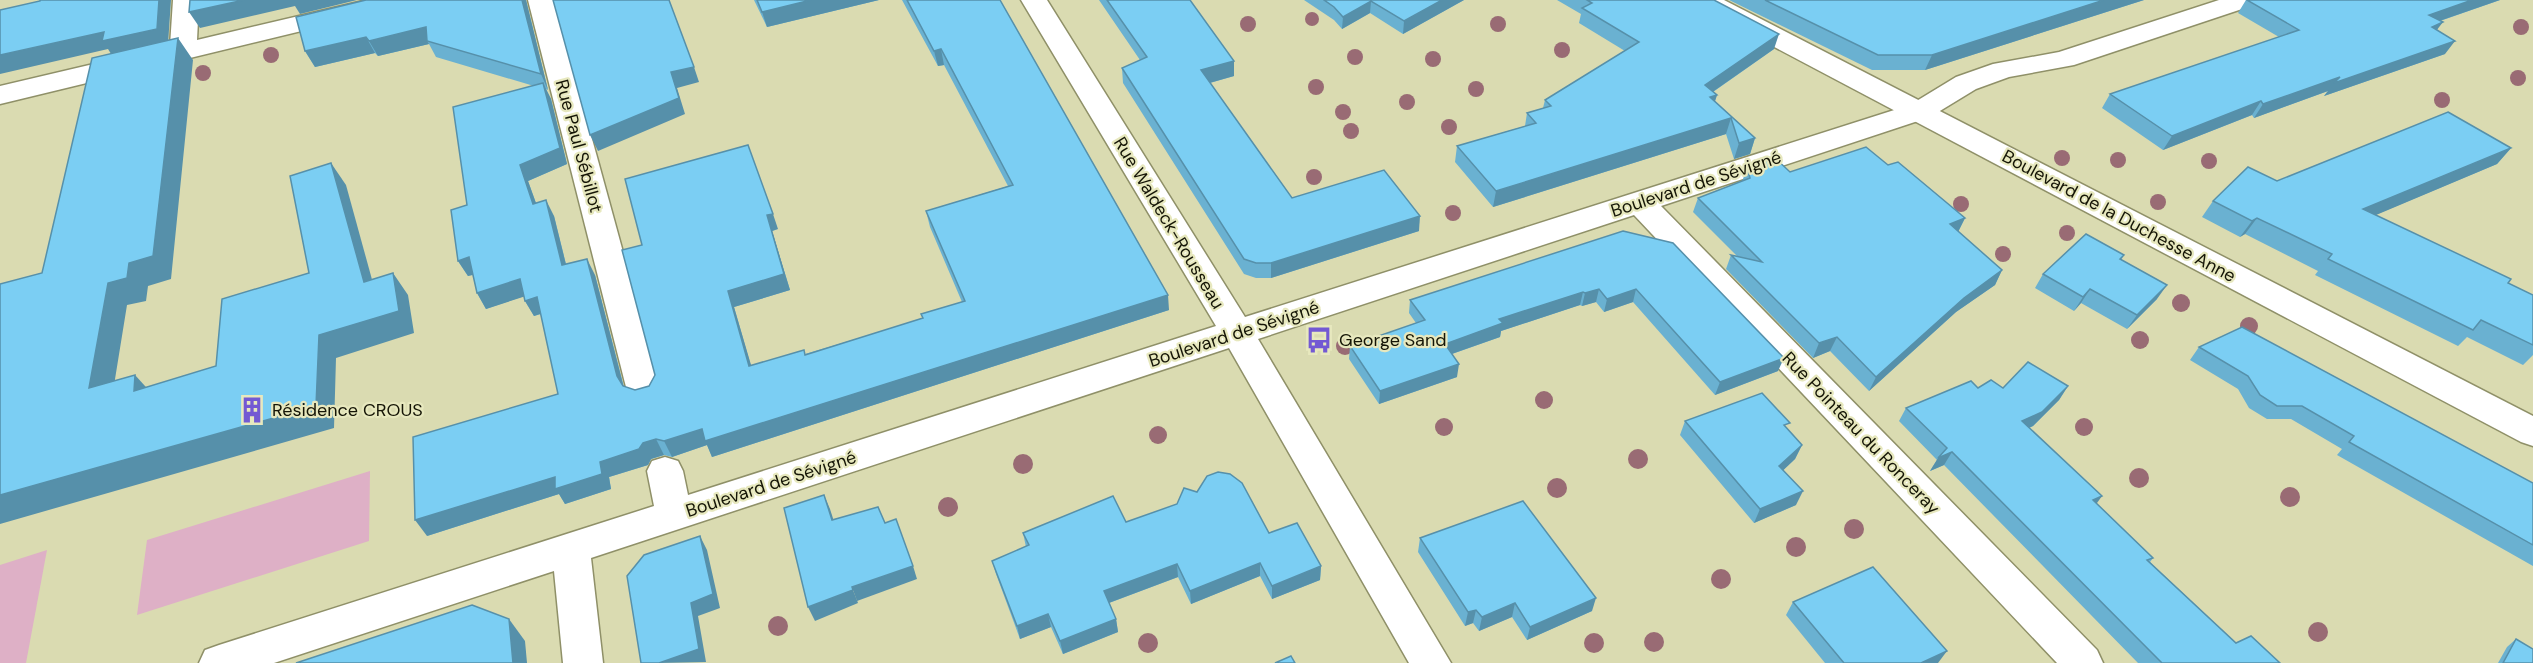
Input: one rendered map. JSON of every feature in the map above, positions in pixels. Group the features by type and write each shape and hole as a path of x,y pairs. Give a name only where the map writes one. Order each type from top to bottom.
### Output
{"street":[{"path":"183,52 186,0"},
{"path":"0,95 399,0"},
{"name":"Rue Paul Sébillot","path":"541,0 644,391"},
{"name":"Rue Waldeck-Rousseau","path":"1034,0 1236,333 1431,663"},
{"name":"Boulevard de la Duchesse Anne","path":"1704,0 2533,432"},
{"name":"Boulevard de Sévigné","path":"219,663 1920,111 1966,82 2003,70 2064,60 2245,0"},
{"name":"Rue Pointeau du Ronceray","path":"1640,202 2083,663"},
{"path":"665,471 674,516"},
{"path":"571,549 583,663"}],"shaded area":[{"path":"370,471 369,541 137,615 147,540"},
{"path":"47,550 26,663 0,663 0,565"}],"building":[{"path":"40,0 159,0 157,29 102,41 104,32 0,55 0,10"},
{"path":"190,0 244,0 189,12"},
{"path":"366,0 522,0 541,74 427,41 426,27 369,41 366,37 305,51 296,17"},
{"path":"553,0 669,0 694,67 671,72 679,98 590,135"},
{"path":"757,0 811,0 762,12"},
{"path":"907,0 1000,0 1168,295 705,441 702,429 664,441 656,439 643,443 639,449 600,462 602,474 555,489 555,477 415,520 413,437 558,394 537,297 525,301 520,279 477,293 469,257 458,261 451,210 467,205 453,107 543,83 560,148 520,165 533,204 546,200 562,265 587,259 617,376 623,386 635,390 649,386 655,375 622,250 642,245 625,179 748,145 773,214 767,215 784,274 728,291 749,366 804,350 805,355 923,318 921,314 965,301 926,211 1013,185 941,49 934,51"},
{"path":"1107,0 1190,0 1234,61 1201,70 1292,198 1384,170 1420,216 1271,263 1256,263 1244,259 1122,68 1147,57"},
{"path":"1324,0 1442,0 1404,21 1371,1 1343,17"},
{"path":"1587,0 1714,0 1779,34 1705,85 1717,95 1710,97 1755,138 1739,143 1731,118 1496,191 1457,146 1536,123 1527,113 1551,106 1545,100 1639,42 1582,8 1592,3"},
{"path":"1765,0 2104,0 1932,55 1878,55"},
{"path":"2247,0 2472,0 2429,15 2443,22 2432,27 2455,41 2334,83 2340,77 2263,104 2261,101 2172,136 2110,94 2299,30"},
{"path":"178,38 153,256 129,263 127,278 108,283 89,388 135,375 134,391 216,366 222,299 309,273 290,176 331,163 364,282 393,273 399,311 319,335 316,406 0,495 0,284 42,273 92,58"},
{"path":"2448,112 2511,148 2363,209 2511,279 2508,283 2533,295 2533,345 2481,320 2473,330 2328,259 2332,254 2257,218 2252,221 2213,201 2248,167 2277,181"},
{"path":"1866,147 1888,165 1898,162 1965,218 1950,224 2002,270 1964,298 1876,377 1837,337 1819,343 1731,255 1762,262 1698,198 1750,178 1747,167 1775,158 1790,172"},
{"path":"1623,231 1673,243 1784,358 1720,382 1636,289 1607,299 1599,289 1583,292 1499,319 1503,323 1445,344 1459,364 1380,391 1350,346 1425,320 1410,300"},
{"path":"2086,234 2124,255 2120,259 2167,285 2137,315 2090,289 2083,297 2043,274"},
{"path":"2242,327 2533,483 2533,545 2349,442 2354,436 2302,406 2277,406 2260,395 2248,376 2199,347"},
{"path":"2028,362 2068,386 2042,412 2022,421 2102,496 2093,500 2153,558 2147,560 2236,643 2251,636 2280,663 2162,663 1952,452 1938,458 1947,448 1906,408 1971,381 1978,388 1991,380 2003,388"},
{"path":"1762,393 1790,423 1784,425 1802,445 1779,466 1803,491 1760,509 1685,421"},
{"path":"1218,472 1230,474 1242,483 1269,533 1297,523 1321,566 1272,586 1260,563 1190,591 1177,564 1104,591 1116,619 1060,641 1048,614 1017,626 992,561 1029,545 1023,533 1113,496 1126,522 1177,504 1184,488 1197,492 1207,476"},
{"path":"824,495 832,520 878,507 885,523 896,519 913,566 852,587 853,590 808,607 784,508"},
{"path":"1523,501 1596,598 1530,627 1515,603 1482,617 1476,610 1468,612 1420,538"},
{"path":"700,536 713,594 691,603 699,649 659,663 641,663 627,576 644,555"},
{"path":"1873,567 1947,651 1921,663 1844,663 1793,602"},
{"path":"472,605 509,619 513,663 296,663"},
{"path":"2516,639 2533,649 2533,663 2503,663"},
{"path":"1291,656 1295,663 1275,663"}],"place":[{"name":"George Sand","path":"1319,340"},
{"name":"Résidence CROUS","path":"252,410"}]}
